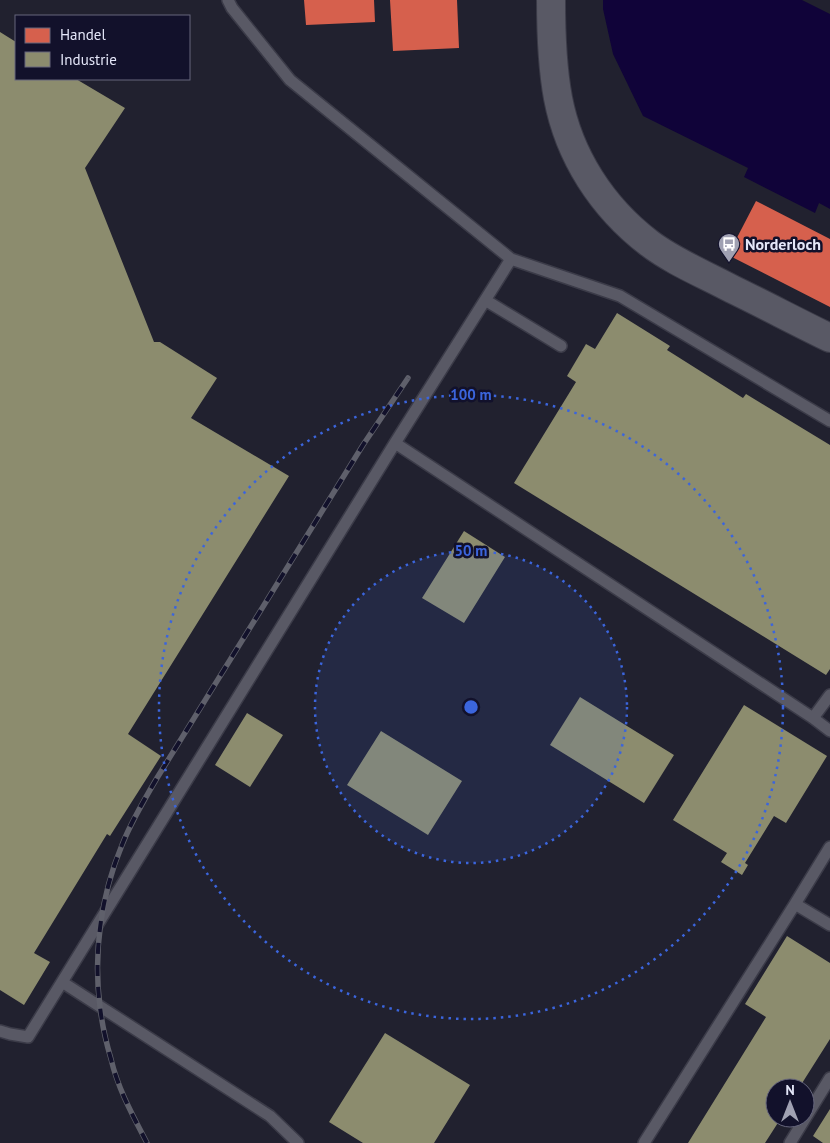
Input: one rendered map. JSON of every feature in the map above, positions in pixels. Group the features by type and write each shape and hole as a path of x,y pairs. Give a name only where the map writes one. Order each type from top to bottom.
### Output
{"street":[{"path":"551,0 552,57 558,100 573,149 591,182 603,197 631,227 649,243 666,254 830,338"}],"lane":[{"path":"228,0 232,8 290,80 512,259 620,296 830,421"},
{"path":"0,1031 28,1037 395,443 512,259"},
{"path":"485,300 561,346"},
{"path":"395,443 830,731"},
{"path":"813,718 830,695"},
{"path":"644,1143 830,848"},
{"path":"795,904 830,925"},
{"path":"62,982 270,1116 298,1143"},
{"path":"790,1143 830,1078"}],"shaded area":[{"path":"603,0 802,0 830,14 830,209 819,203 815,213 744,177 748,168 643,116 613,54 603,9"}],"building: Handel":[{"path":"304,0 374,0 375,22 306,25"},
{"path":"390,0 457,0 459,48 393,51"},
{"path":"756,201 830,239 830,307 728,255"}],"building: Industrie":[{"path":"0,32 15,41 15,80 78,80 125,108 85,168 154,342 160,342 217,378 191,418 289,476 128,734 161,756 110,836 107,834 34,953 50,962 24,1005 0,990"},
{"path":"617,313 670,346 667,350 743,398 746,394 830,445 830,669 826,675 514,483 576,382 567,376 586,344 595,349"},
{"path":"464,531 505,557 464,623 422,598"},
{"path":"580,697 674,755 644,803 550,745"},
{"path":"744,705 827,756 786,823 774,816 745,863 748,865 742,875 721,862 727,853 673,820"},
{"path":"247,713 283,735 250,787 215,765"},
{"path":"381,731 462,781 428,835 347,785"},
{"path":"787,936 830,963 830,1039 805,1078 765,1078 765,1128 775,1128 765,1143 688,1143 766,1017 745,1004"},
{"path":"385,1033 470,1085 434,1143 363,1143 329,1122"},
{"path":"830,1109 830,1143 823,1143 813,1136"}],"railway":[{"path":"147,1143 126,1102 114,1070 100,1007 98,987 100,924 115,864 129,828 157,778 363,445 408,378"}],"place":[{"name":"Norderloch","path":"729,263"}]}
